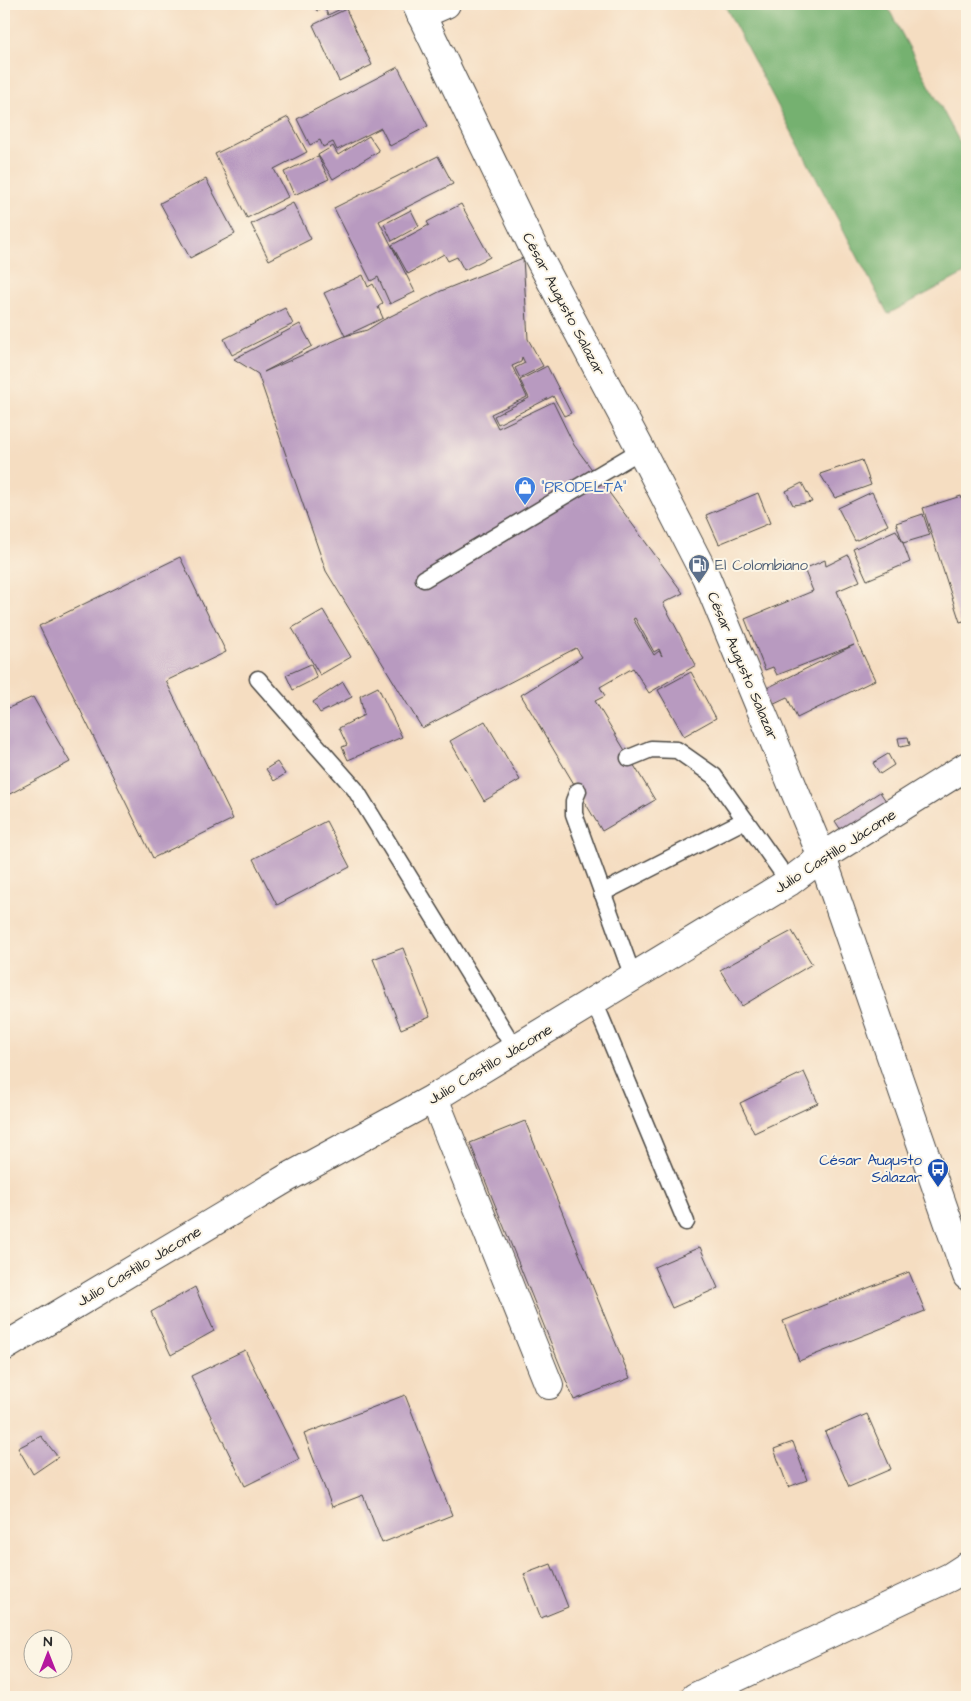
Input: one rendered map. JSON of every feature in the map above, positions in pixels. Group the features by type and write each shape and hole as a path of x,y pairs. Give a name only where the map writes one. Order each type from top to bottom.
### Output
{"street":[{"path":"418,9 446,4"},
{"name":"César Augusto Salazar","path":"418,9 533,247 706,577 822,857 967,1276"},
{"name":"Julio Castillo Jácome","path":"4,1347 287,1178 434,1098 633,978 789,882 822,857 967,766"},
{"path":"434,1098 549,1385"},
{"path":"695,1697 950,1577 967,1566"}],"lane":[{"path":"424,579 641,450"},
{"path":"258,679 355,788 515,1049"},
{"path":"629,758 650,749 677,750 714,776 789,882"},
{"path":"578,791 574,801 574,814 633,978"},
{"path":"602,893 745,820"},
{"path":"594,1001 686,1222"}],"green space":[{"path":"724,4 886,4 967,156 967,272 888,314"}],"building":[{"path":"314,4 351,4 328,15 324,7 317,11"},
{"path":"346,9 372,65 339,81 313,25"},
{"path":"398,67 428,126 390,146 381,128 337,150 333,142 323,147 320,140 310,145 297,119"},
{"path":"288,117 307,152 274,169 288,197 247,218 215,154"},
{"path":"369,136 379,151 333,179 318,155 333,146 338,155"},
{"path":"318,156 329,179 294,195 284,172"},
{"path":"438,156 453,184 379,221 415,292 390,304 378,277 371,281 334,208"},
{"path":"206,179 235,234 190,258 160,203"},
{"path":"293,203 311,239 269,260 251,224"},
{"path":"461,204 490,257 464,270 457,257 448,261 444,254 408,274 392,245 429,225 427,222"},
{"path":"411,210 419,226 392,241 384,224"},
{"path":"523,258 528,339 543,366 520,378 515,368 525,363 522,357 521,362 512,366 527,397 491,414 498,428 553,402 574,445 683,593 663,603 696,665 649,693 633,668 600,687 605,696 595,701 655,800 602,831 521,695 582,657 576,648 422,728 326,571 258,374 234,359 300,324 312,346 264,372 345,336 367,330 441,291","holes":["635,618 654,652 659,649 662,656 659,651 654,655 633,619"]},
{"path":"363,275 368,287 373,284 383,303 378,307 383,318 345,336 324,293"},
{"path":"285,308 293,324 232,355 224,339"},
{"path":"547,366 571,413 564,416 553,396 498,424 494,416 529,398 520,380"},
{"path":"862,460 871,485 835,498 820,474"},
{"path":"802,483 812,502 793,505 786,491"},
{"path":"872,492 888,525 855,541 838,508"},
{"path":"758,493 770,523 719,544 706,515"},
{"path":"961,496 967,516 967,620 960,622 923,508"},
{"path":"923,514 930,535 903,543 896,523"},
{"path":"896,530 910,562 867,580 853,549"},
{"path":"848,555 860,581 837,591 875,680 797,718 787,697 768,706 761,691 854,645 777,675 773,667 765,670 745,619 813,591 804,569 825,560 826,566"},
{"path":"180,557 226,652 166,681 233,819 153,858 39,626"},
{"path":"323,610 351,657 320,675 292,628"},
{"path":"311,664 317,678 293,690 286,675"},
{"path":"691,672 716,718 684,736 658,690"},
{"path":"343,682 352,697 320,713 313,702"},
{"path":"378,687 402,737 348,760 342,747 347,745 339,728 364,715 360,696"},
{"path":"33,697 70,762 4,797 4,710"},
{"path":"485,721 520,780 484,801 450,741"},
{"path":"908,737 910,745 900,747 898,738"},
{"path":"888,754 894,765 880,774 873,763"},
{"path":"277,762 285,774 274,781 266,769"},
{"path":"880,792 890,807 845,836 835,821"},
{"path":"326,821 350,867 277,905 253,859"},
{"path":"792,931 812,964 742,1006 720,970"},
{"path":"403,948 430,1017 401,1029 373,959"},
{"path":"804,1072 818,1103 754,1133 740,1103"},
{"path":"525,1121 630,1378 574,1400 470,1143"},
{"path":"700,1247 718,1288 672,1308 654,1267"},
{"path":"909,1272 925,1311 799,1361 783,1321"},
{"path":"195,1287 214,1331 171,1355 151,1312"},
{"path":"245,1350 299,1459 245,1486 191,1376"},
{"path":"405,1395 452,1515 382,1543 363,1495 332,1507 304,1434"},
{"path":"867,1414 891,1469 849,1487 825,1432"},
{"path":"41,1436 58,1457 33,1474 18,1448"},
{"path":"793,1442 807,1480 788,1487 774,1449"},
{"path":"551,1564 568,1607 541,1618 524,1574"}],"place":[{"name":"\"PRODELTA\"","path":"525,506"},
{"name":"El Colombiano","path":"699,584"},
{"name":"César Augusto Salazar","path":"938,1188"}]}
